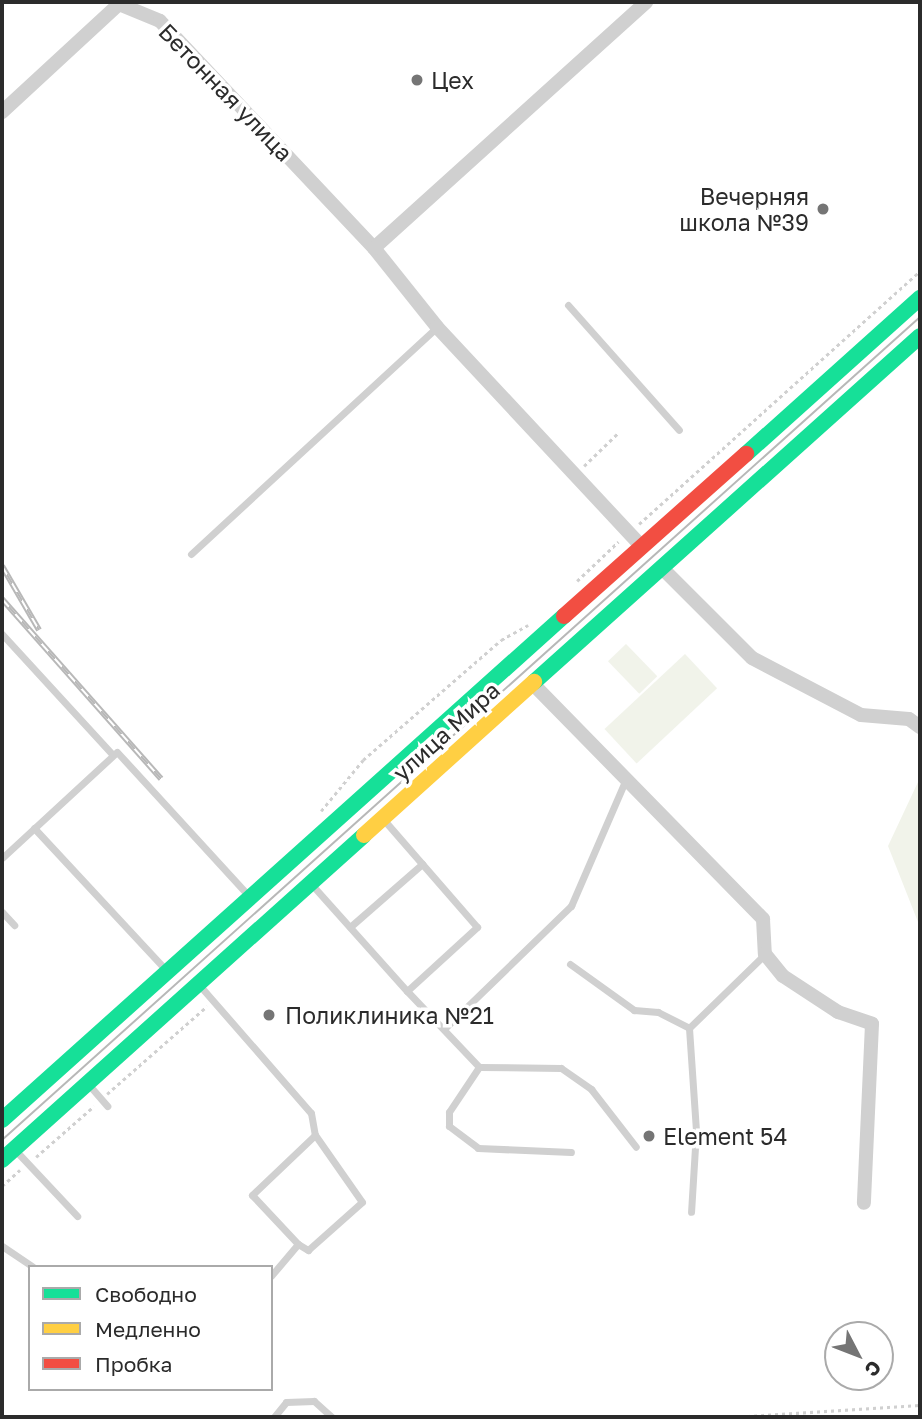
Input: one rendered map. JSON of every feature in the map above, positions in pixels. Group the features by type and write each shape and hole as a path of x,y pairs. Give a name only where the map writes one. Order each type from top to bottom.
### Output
{"street":[{"path":"374,248 646,2"},
{"name":"Бетонная улица","path":"2,112 117,3 160,20 374,248 437,327 642,547"},
{"name":"улица Мира","path":"2,1120 920,299"},
{"name":"улица Мира","path":"8,1154 920,337"},
{"path":"642,547 752,658 861,715 909,719 920,727"},
{"path":"513,663 763,919 765,954 783,976 838,1012 872,1024 864,1203"}],"lane":[{"path":"568,305 679,430"},
{"path":"191,554 437,327"},
{"path":"2,634 113,755"},
{"path":"2,858 117,752 251,898"},
{"path":"444,1029 571,906 626,779"},
{"path":"383,818 477,927 407,991"},
{"path":"34,828 167,972"},
{"path":"350,927 422,864"},
{"path":"310,883 479,1067 561,1068 592,1089 636,1147"},
{"path":"2,912 14,925"},
{"path":"691,1212 696,1131 689,1028 765,954"},
{"path":"570,964 634,1010 658,1012 689,1028"},
{"path":"198,984 311,1113 315,1135 362,1202 308,1250 298,1244 252,1195 315,1135"},
{"path":"479,1067 449,1112 449,1126 478,1148 571,1152"},
{"path":"87,1083 107,1106"},
{"path":"8,1154 77,1216"},
{"path":"273,1274 298,1244"},
{"path":"2,1246 30,1265"},
{"path":"274,1417 286,1402 314,1401 332,1417"}],"path":[{"path":"572,586 920,271"},
{"path":"575,475 617,435"},
{"path":"316,816 363,760 501,640 533,622"},
{"path":"733,1417 920,1405"}],"shaded area":[{"path":"626,644 657,676 639,694 608,661"},
{"path":"685,654 717,688 637,763 605,729"},
{"path":"920,782 920,927 888,846"}],"tram line":[{"path":"2,1140 920,317"}],"railway":[{"path":"2,566 39,630"},
{"path":"2,599 161,779"}],"traffic: fast":[{"path":"746,454 920,298"},
{"path":"534,682 920,336"},
{"path":"2,1120 564,616"},
{"path":"2,1160 364,835"}],"traffic: slow":[{"path":"364,835 534,682"}],"traffic: jam":[{"path":"564,616 746,454"}],"place":[{"name":"Цех","path":"417,80"},
{"name":"Вечерняя школа №39","path":"823,209"},
{"name":"Поликлиника №21","path":"269,1015"},
{"name":"Element 54","path":"649,1136"}]}
